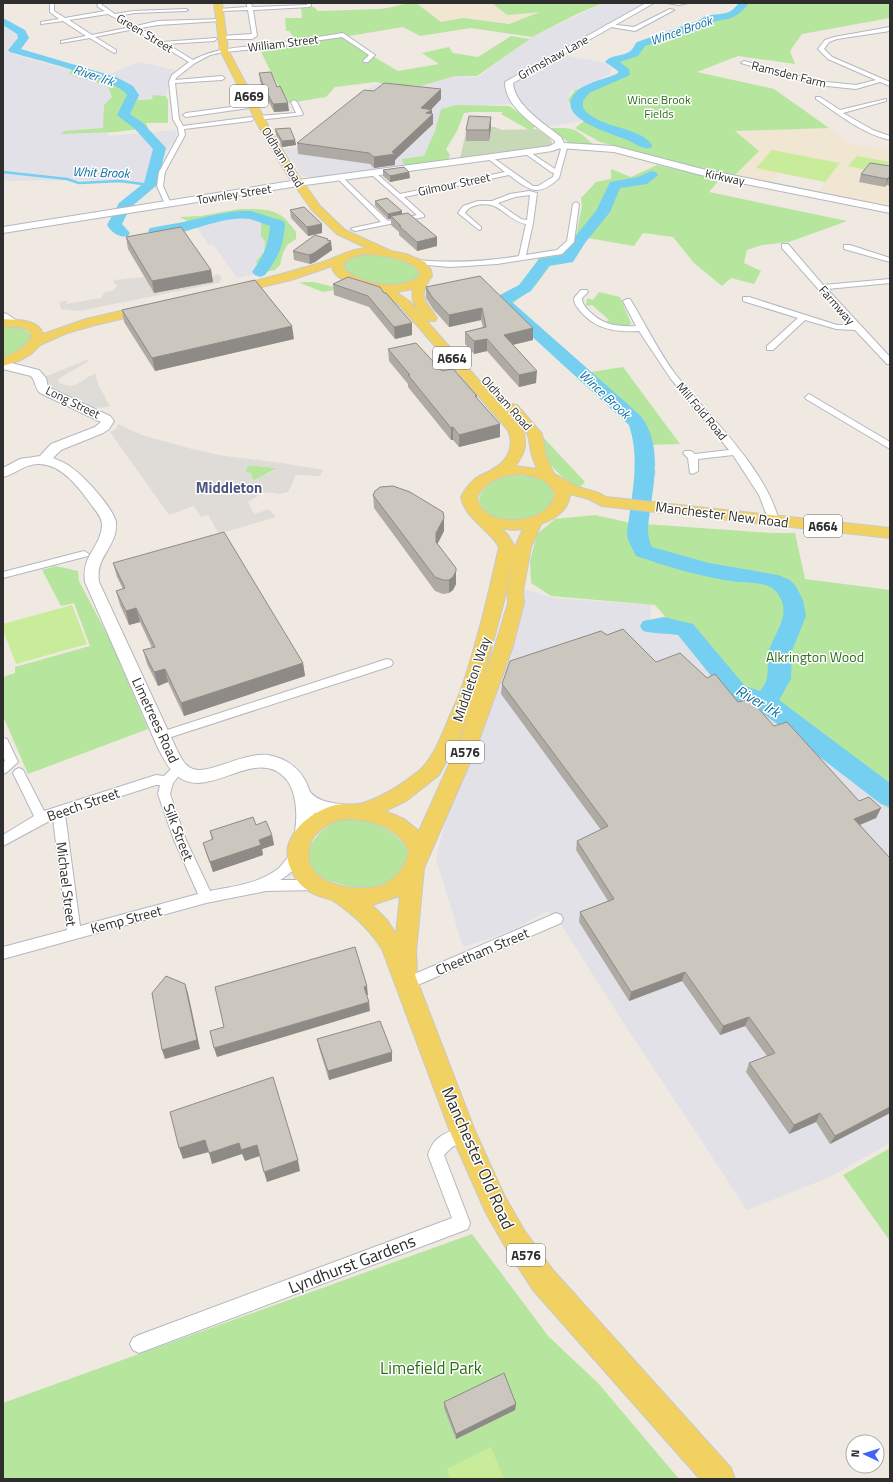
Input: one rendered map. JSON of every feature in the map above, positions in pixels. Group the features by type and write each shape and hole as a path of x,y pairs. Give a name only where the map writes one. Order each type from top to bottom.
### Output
{"main road":[{"name":"Grimshaw Lane","path":"559,146 560,142 558,139 537,123 520,106 508,86 509,82 651,3"},
{"name":"Oldham Road","path":"219,11 218,39 254,106 255,119 298,183 316,208 343,233 386,252"},
{"name":"Townley Street","path":"3,230 298,183 374,174 559,146"},
{"name":"Kirkway","path":"559,146 614,149 715,176 890,210"},
{"path":"342,259 347,245 343,233"},
{"name":"A664","path":"220,293 288,277 342,259 353,253 366,251 386,252 416,262"},
{"name":"A664","path":"342,259 337,267 340,273 375,287 386,289 402,288 429,276"},
{"path":"416,262 424,267 429,276"},
{"name":"Oldham Road","path":"429,276 417,292 420,307 535,434 539,456 550,478"},
{"name":"A664","path":"288,277 333,278 360,282"},
{"name":"Oldham Road","path":"375,287 392,294 405,304 515,429 520,440 516,455 507,466 498,473"},
{"path":"36,342 57,332 79,325 160,306"},
{"path":"11,321 79,325"},
{"path":"3,364 20,356 32,347 38,336 31,327 11,321"},
{"path":"20,356 22,369"},
{"name":"Long Street","path":"3,364 35,373 40,378 41,387 44,390 106,419 108,422 99,430 56,447 44,460"},
{"path":"3,473 25,462 44,460 58,464 75,476 90,493 110,525 106,538 89,556"},
{"name":"A664","path":"522,470 539,473 550,478 562,489 563,500 561,505 543,518 522,525 504,525 487,520 478,514 470,503 470,497 472,491 482,481 498,473 522,470"},
{"name":"Manchester New Road","path":"550,478 573,490 594,496 602,501"},
{"name":"Manchester New Road","path":"543,518 564,508 602,501 890,533"},
{"name":"Middleton Way","path":"363,812 399,796 412,788 432,770 444,751 472,685 496,601 504,543 478,514"},
{"name":"Middleton Way","path":"417,861 465,751 503,649 516,603 515,591 523,547 530,530 543,518"},
{"name":"Limetrees Road","path":"89,556 92,582 178,769 193,776 205,777 246,763 263,761 284,767 291,772 303,797 306,817 300,847"},
{"path":"303,797 320,808 342,811"},
{"name":"A576","path":"342,811 363,812 388,821 404,830 411,836 417,861 402,883 384,893 364,898 343,896 308,881 300,868 300,847 307,830 331,814 342,811"},
{"name":"Manchester Old Road","path":"408,983 405,952 417,861"},
{"name":"Manchester Old Road","path":"343,896 366,913 378,925 395,952 464,1134 495,1204 514,1239 543,1280 720,1479"}],"street":[{"path":"52,3 52,12 114,51"},
{"name":"Green Street","path":"99,3 100,6 109,12 193,62"},
{"path":"186,3 186,28"},
{"path":"62,42 158,23 186,22 219,11 250,6 309,6 309,3"},
{"path":"669,3 684,4"},
{"path":"162,43 186,40 252,37 255,35 250,6"},
{"path":"116,15 134,12 186,10"},
{"path":"608,26 627,29 637,28 671,11"},
{"path":"43,24 109,12"},
{"path":"890,29 836,38 827,41 821,49 830,58 890,84"},
{"path":"186,34 186,40"},
{"name":"William Street","path":"172,82 174,76 193,62 208,54 224,50 266,46 343,35 372,55 376,61"},
{"name":"Ramsden Farm","path":"744,63 817,84 856,87 881,80"},
{"path":"204,72 206,79"},
{"path":"874,78 890,75"},
{"path":"168,204 160,186 162,172 182,135 181,128 176,119 172,82 222,78"},
{"path":"818,98 865,130 879,136 890,138"},
{"path":"840,112 884,100"},
{"path":"181,128 300,114 294,102"},
{"path":"186,115 254,106"},
{"path":"479,228 461,213 465,207 493,203 503,197 539,188 556,178 564,148 559,146"},
{"path":"526,152 553,171 558,172"},
{"path":"489,157 532,190 535,194 522,257"},
{"name":"Gilmour Street","path":"399,196 509,173"},
{"path":"355,229 422,216 374,174"},
{"path":"340,178 386,223"},
{"path":"493,203 519,221 530,223"},
{"path":"416,262 438,265 497,262 559,252 570,242 576,204"},
{"name":"Farmway","path":"785,246 857,328 890,361"},
{"path":"847,247 890,260"},
{"path":"429,276 462,264"},
{"path":"821,287 889,283"},
{"path":"584,292 578,298 578,303 583,311 595,321 613,329 641,328"},
{"path":"746,299 836,327 857,328"},
{"name":"Mill Fold Road","path":"628,301 641,328 672,375 736,452 763,492 772,510 774,521"},
{"path":"770,348 804,317"},
{"path":"809,397 890,446"},
{"path":"693,471 690,454 736,452"},
{"path":"5,571 89,556"},
{"path":"162,736 386,663"},
{"path":"3,742 8,766"},
{"path":"167,781 178,769"},
{"path":"19,773 41,818"},
{"name":"Beech Street","path":"3,841 41,818 58,811 156,780 167,781"},
{"name":"Silk Street","path":"167,781 164,794 180,840 206,897"},
{"name":"Michael Street","path":"58,811 74,933"},
{"name":"Kemp Street","path":"250,888 262,884 292,864 300,847"},
{"name":"Kemp Street","path":"3,953 206,897 250,888 284,885 315,885"},
{"name":"Cheetham Street","path":"408,983 556,919"},
{"name":"Lyndhurst Gardens","path":"139,1344 462,1223 436,1155 437,1150 442,1143 464,1134"}],"shaded area":[{"path":"417,3 581,3 541,12 508,23 463,18 441,22"},
{"path":"604,3 645,3 561,55 603,62 611,68 610,74 570,92 568,104 582,121 537,128 511,104 449,107 445,120 424,163 315,178 302,176 284,149 300,147 337,113 376,84 397,88 403,86 419,87 455,76 478,77 532,37"},
{"path":"3,22 21,34 7,49 16,55 40,62 101,78 138,62 176,70 171,76 166,96 108,103 108,136 176,130 175,140 166,151 155,184 84,180 3,181"},
{"path":"829,128 848,143 890,150 890,206 818,193 825,182 780,173 772,183 735,175 759,151 734,131"},
{"path":"235,217 252,217 261,222 261,229 265,240 264,252 256,261 258,268 256,274 237,278 213,244 209,245 195,225"},
{"path":"218,274 222,278 219,283 79,311 61,309 59,302 68,301 66,304 101,298 105,292 112,291 118,285 114,284 114,280 144,277 154,293"},
{"path":"86,360 89,361 58,379 59,383 69,386 75,385 95,373 99,386 110,406 101,408 94,407 45,384 44,380 47,376"},
{"path":"118,424 142,435 192,449 225,456 323,470 320,476 296,475 288,492 280,494 265,492 248,502 254,514 269,509 276,517 219,534 208,515 201,517 194,506 169,515 110,432 116,429","holes":["249,465 276,468 254,481 251,474 245,471"]},
{"path":"523,589 554,598 651,605 650,631 682,636 732,694 742,703 796,732 890,810 890,1143 830,1177 747,1210 623,1022 562,926 548,911 506,933 463,947 436,859 447,813 504,665"}],"green space":[{"path":"416,3 441,22 463,18 509,24 540,12 507,15 492,3 603,3 577,14 532,37 471,28 420,36 403,27 349,36 369,54 398,71 439,64 422,53 449,47 453,53 478,57 511,36 530,39 477,76 455,76 421,86 404,85 397,88 376,82 335,87 326,97 289,103 275,80 259,48 296,40 289,31 286,31 285,18 302,18 301,8 314,7 318,11 379,9"},
{"name":"Wince Brook Fields","path":"741,3 890,3 890,18 802,34 790,51 795,64 738,56 697,72 774,89 829,128 735,131 759,151 735,175 683,164 600,142 575,128 584,121 574,110 568,100 575,90 612,78 621,73 616,66 608,62 611,59 629,54 635,45 644,41 703,22 706,18 733,11"},
{"path":"72,69 117,80 130,87 135,97 139,100 152,99 153,95 166,96 168,100 168,123 146,123 148,128 115,132 61,134 64,131 103,128 104,105 112,97 108,87 89,79 69,74"},
{"path":"457,105 509,106 536,125 531,131 501,114 503,112 464,113 457,131 446,149 450,155 448,160 404,166 402,159 424,156 435,131 441,109"},
{"path":"467,127 495,127 502,130 537,129 549,137 552,145 545,148 460,159"},
{"path":"551,128 565,128 574,130 593,144 570,144"},
{"path":"772,150 840,163 825,182 756,168"},
{"path":"857,156 889,162 881,173 848,166"},
{"path":"657,165 720,179 709,192 847,221 789,242 762,245 747,250 744,263 761,271 754,284 731,278 722,286 694,263 673,237 643,233 634,246 576,236 582,206 581,198 596,182 611,179 611,169 631,177"},
{"path":"239,209 262,210 279,214 296,232 296,239 287,245 280,265 275,270 256,274 258,268 256,261 264,252 265,241 261,236 261,222 245,217 236,217 219,219 194,225 180,217 201,216"},
{"path":"562,252 575,253 567,260 556,262 551,265 534,287 512,304 585,373 623,367 680,444 647,445 648,469 656,471 648,496 639,494 643,470 643,455 636,431 630,420 614,403 586,379 582,379 507,310 502,299 505,295 523,285 539,258"},
{"path":"366,254 388,256 402,260 420,271 420,276 401,285 392,286 375,284 358,278 343,270 343,263 347,259 356,255"},
{"path":"314,282 334,287 334,290 323,292 300,283"},
{"path":"599,292 620,297 631,323 629,326 613,325 605,322 609,320 592,305 586,306 587,298 593,300"},
{"path":"3,326 25,330 31,336 30,341 26,346 3,359"},
{"path":"542,436 585,482 580,487 565,479 553,467 548,460 542,444"},
{"path":"249,465 277,468 253,481 251,474 245,471"},
{"path":"514,475 528,476 542,480 548,484 554,495 552,503 540,513 524,519 508,520 492,516 486,512 481,506 479,498 481,493 485,488 498,479"},
{"name":"Alkrington Wood","path":"595,515 631,523 772,533 795,533 805,579 890,590 890,810 796,732 742,703 732,694 655,605 551,596 531,583 530,561 537,534 555,519"},
{"path":"56,566 78,571 79,581 110,640 148,729 28,774 3,716 3,677 15,673 15,667 90,646 74,603 61,606 42,570"},
{"path":"72,605 87,644 16,664 3,630 3,624"},
{"path":"349,819 369,822 389,831 397,837 408,852 403,867 397,875 382,884 363,888 345,886 326,880 317,874 311,866 309,858 313,842 325,829 340,820"},
{"path":"890,1148 890,1241 843,1175"},
{"name":"Limefield Park","path":"472,1234 548,1336 598,1383 679,1479 3,1479 3,1403"},
{"path":"491,1447 504,1479 450,1479 447,1469"}],"building":[{"path":"271,72 277,87 280,86 288,103 273,104 263,85 259,73"},
{"path":"384,83 441,89 421,108 432,110 426,113 433,114 392,152 395,154 374,157 369,153 297,143 364,90 374,91"},
{"path":"469,116 491,117 489,130 466,130"},
{"path":"290,128 295,140 282,141 275,129"},
{"path":"870,163 890,166 890,177 887,179 861,174"},
{"path":"404,167 409,172 390,176 383,170"},
{"path":"387,198 402,211 388,214 375,201"},
{"path":"304,207 322,224 307,227 290,210"},
{"path":"408,213 437,237 417,242 399,226 401,226 391,216"},
{"path":"181,227 211,270 152,281 126,237"},
{"path":"315,235 331,241 309,255 293,251"},
{"path":"480,276 533,328 504,335 537,371 519,375 487,339 474,341 465,332 486,327 482,308 449,315 432,297 426,287"},
{"path":"348,277 380,287 412,323 394,327 368,296 333,284"},
{"path":"255,280 292,326 152,358 122,310"},
{"path":"416,343 442,371 453,369 500,424 459,435 453,427 451,428 388,349"},
{"path":"393,486 410,492 443,512 444,518 436,533 436,542 456,568 453,577 449,580 443,580 435,577 373,495 380,487"},
{"path":"224,532 303,663 181,703 165,669 154,672 143,650 155,647 136,608 126,611 116,591 125,588 113,563"},
{"path":"623,629 656,662 680,653 707,678 715,674 738,702 750,699 774,726 787,722 859,801 869,797 881,808 854,819 890,858 890,1107 835,1136 820,1113 794,1125 749,1063 775,1053 749,1017 723,1026 685,972 631,992 580,912 614,899 577,841 608,826 502,684 510,661 601,631 607,635"},
{"path":"253,817 256,825 266,821 272,835 259,840 261,845 210,862 203,843 213,839 210,831"},
{"path":"355,947 367,986 364,987 369,1002 214,1048 210,1031 224,1027 215,987"},
{"path":"166,976 185,984 197,1040 162,1050 152,993"},
{"path":"380,1021 392,1052 328,1071 317,1039"},
{"path":"273,1077 298,1160 264,1172 257,1145 241,1150 239,1143 209,1153 205,1140 179,1148 170,1112"},
{"path":"504,1373 516,1404 456,1434 444,1402"}],"waterway":[{"name":"Wince Brook","path":"646,145 634,138 597,124 581,114 577,108 577,101 582,93 624,74 623,69 611,62 613,60 631,56 637,51 641,44 704,22 707,19 729,16 735,13 744,3"},
{"name":"River Irk","path":"3,21 21,32 24,38 14,50 112,79 129,88 133,95 123,115 139,126 160,148 150,185 124,206 114,225 123,233"},
{"name":"Whit Brook","path":"3,172 67,179 79,183 120,181 150,185"},
{"name":"Wince Brook","path":"651,175 642,181 615,185 603,212 579,241 568,259 544,262 525,288 506,298 503,303 637,423 643,441 645,454 644,480 637,533 638,540 643,551 676,561 731,574 770,579 785,587 791,596 795,611 794,621 780,651 780,675 778,682 765,702"},
{"name":"River Irk","path":"155,231 177,228 214,218 239,215 251,215 278,224 276,243 269,259 260,272"},
{"name":"River Irk","path":"651,626 664,625 685,629 737,692 765,702"},
{"name":"River Irk","path":"765,702 890,797"}],"district":[{"name":"Middleton","path":"229,487"}]}
